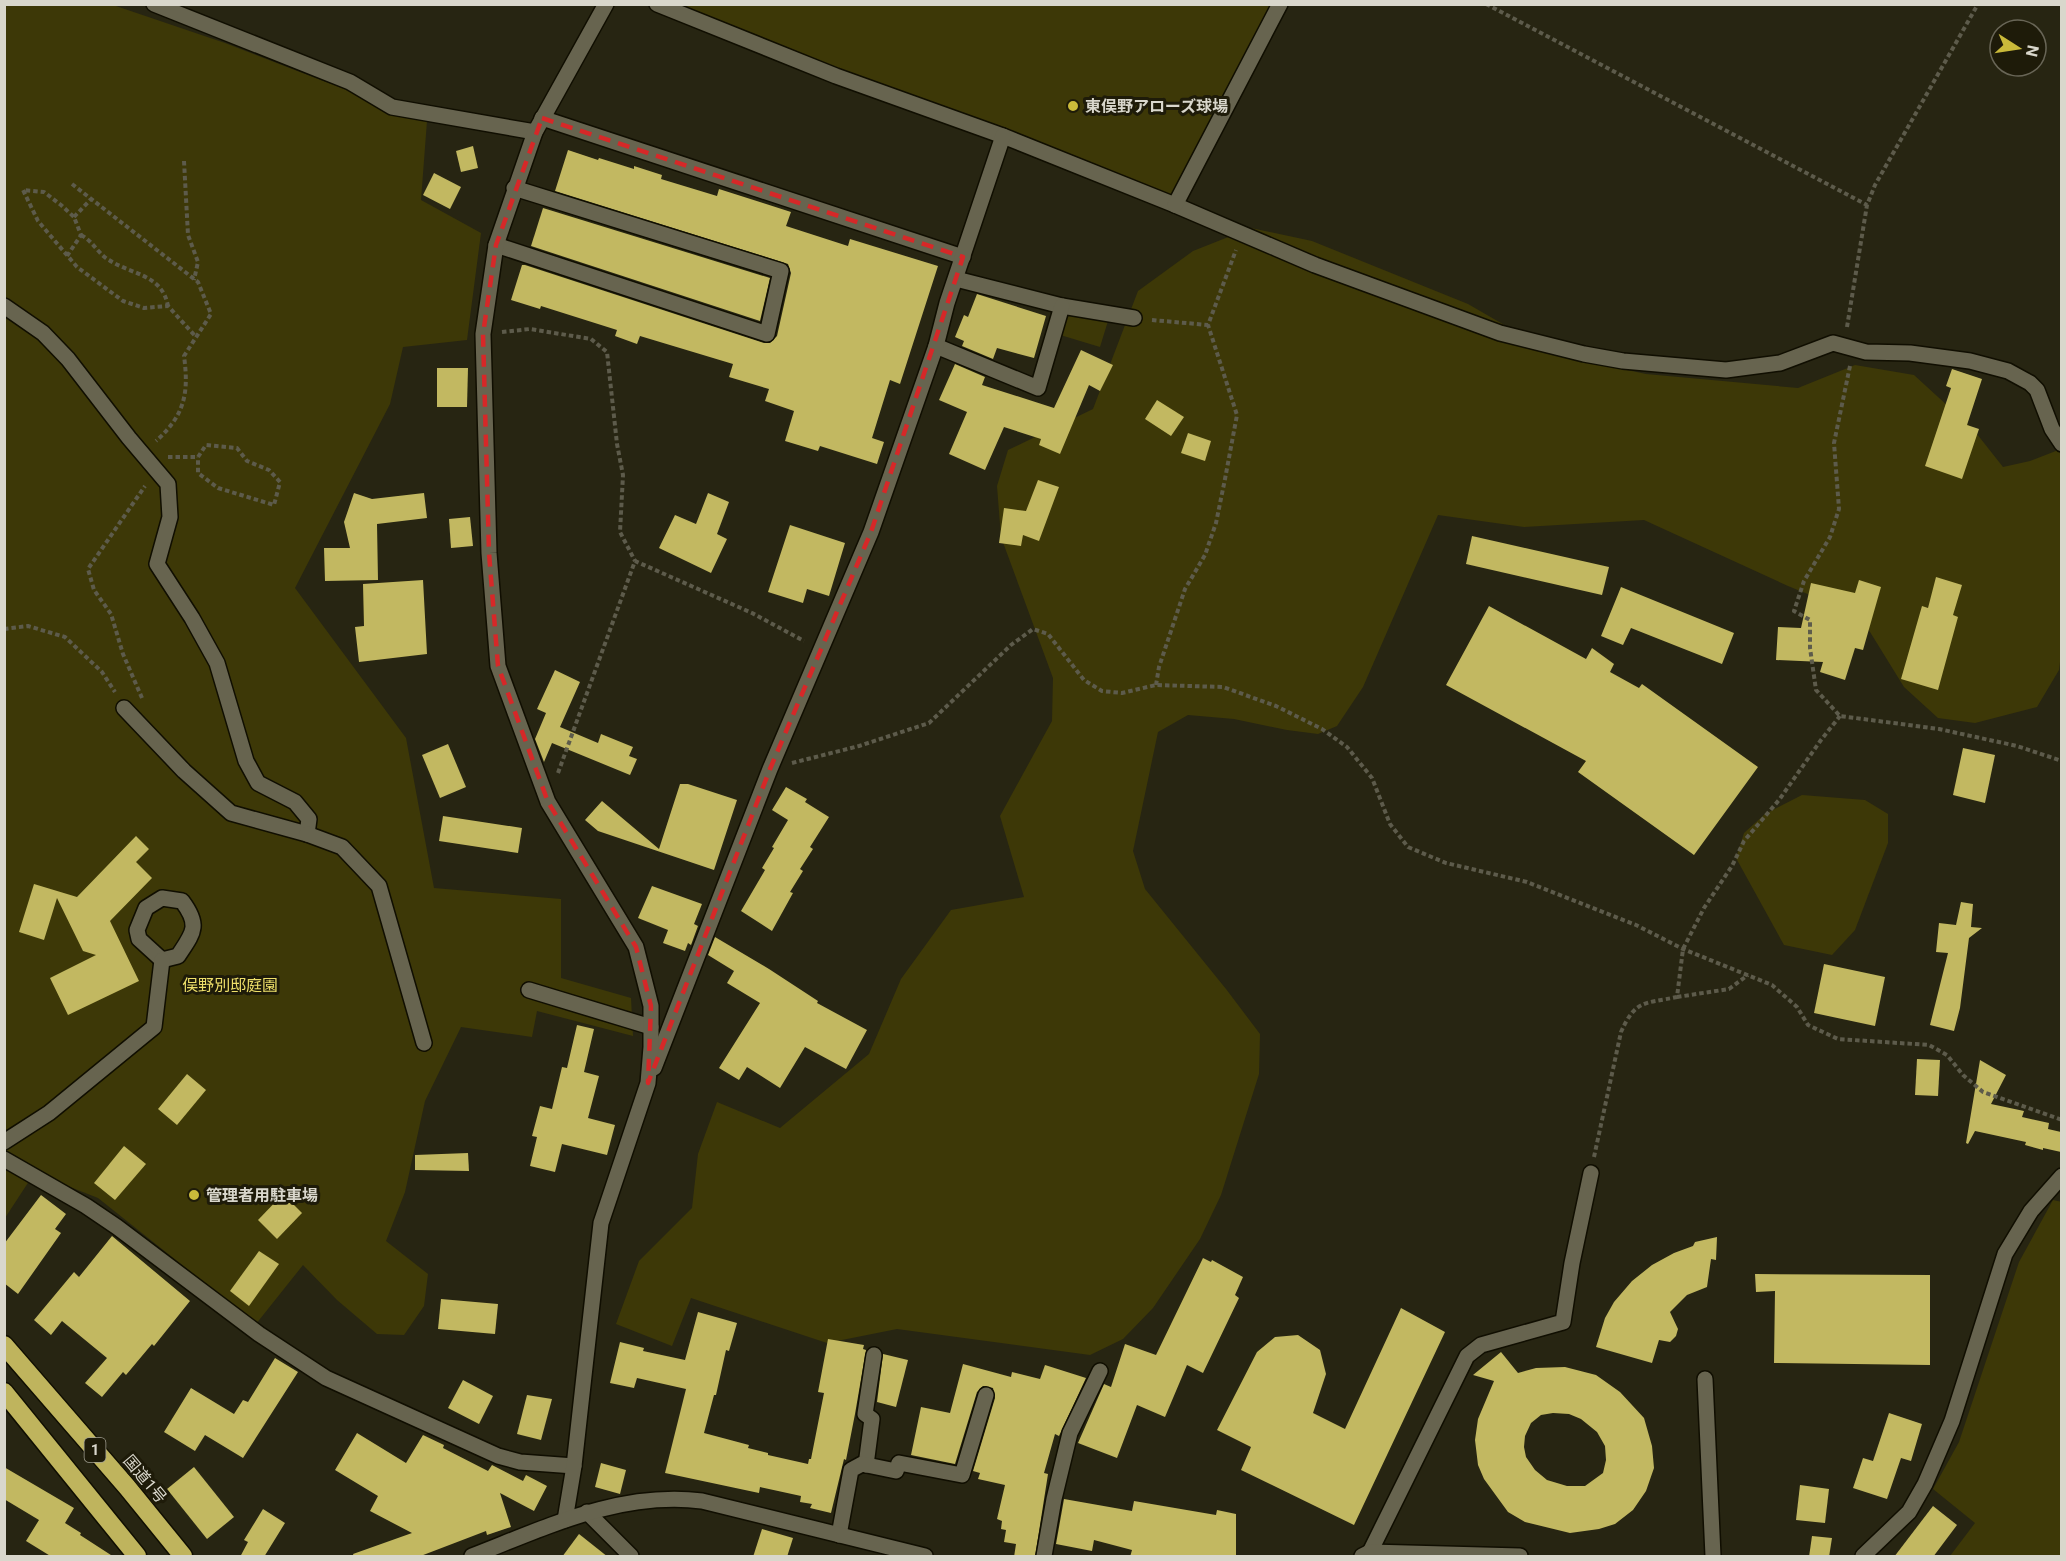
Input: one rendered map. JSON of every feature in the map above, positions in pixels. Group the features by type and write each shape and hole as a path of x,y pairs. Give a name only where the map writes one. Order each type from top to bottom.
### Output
{"highway":[{"name":"国道1号","path":"4,1344 127,1487 183,1557"},
{"name":"1","path":"4,1392 137,1557"}],"street":[{"path":"154,4 351,82 392,107 538,125 963,257"},
{"path":"606,4 538,125 514,188 496,246 483,334 489,553 498,666 548,802 636,947 651,1006 648,1083"},
{"path":"657,4 836,76 1003,136 1315,265 1500,333 1584,354 1726,370 1780,363 1833,343 1866,352 1910,353 1952,358 1999,369 2023,378 2037,390 2052,429 2061,444"},
{"path":"1174,205 1280,4"},
{"path":"565,1520 574,1466 601,1223 648,1083 770,770 871,532 936,346 947,303 1003,136"},
{"path":"496,246 767,334 781,271 514,188"},
{"path":"956,279 1062,306 1134,318"},
{"path":"4,306 43,333 68,359 168,484 170,517 157,564 192,618 217,663 246,761 258,783 295,802 309,819 307,834"},
{"path":"936,346 1038,388 1062,306"},
{"path":"124,708 184,771 231,813 307,834 342,847 379,886 424,1043"},
{"path":"4,1142 49,1113 154,1028 162,960"},
{"path":"529,990 651,1027"},
{"path":"4,1159 86,1206 260,1334 326,1378 498,1456 520,1462 574,1466"},
{"path":"1520,1557 1365,1554 1467,1356 1481,1345 1563,1322 1572,1263 1591,1173"},
{"path":"1863,1557 1909,1512 1925,1484 1952,1421 2005,1254 2031,1211 2061,1176"},
{"path":"866,1465 872,1419 865,1414 874,1355"},
{"path":"1044,1557 1054,1499 1070,1433 1100,1371"},
{"path":"1705,1379 1713,1557"},
{"path":"839,1535 851,1470 862,1464 896,1471 899,1463 962,1475 986,1395"},
{"path":"472,1557 587,1512 637,1502 678,1498 925,1557"},
{"path":"587,1512 631,1557"}],"path":[{"path":"1486,4 1867,204"},
{"path":"1978,4 1875,184 1867,204 1834,443 1839,510 1830,537 1804,581 1794,611 1810,620 1810,648 1815,690 1840,716 1939,729 2017,746 2061,761"},
{"path":"184,161 188,235 198,262 195,280"},
{"path":"72,184 198,282 212,314 184,356 187,382 184,402 148,461 88,569 94,590 111,614 123,654 142,698 145,729"},
{"path":"168,306 144,309 123,301 77,267 38,221 23,190 44,192 74,217 81,235 89,239 107,260 151,279 166,295 168,306 196,337"},
{"path":"74,217 91,199"},
{"path":"1156,685 1159,667 1185,588 1205,555 1216,523 1237,415 1208,326 1243,234"},
{"path":"68,256 81,235"},
{"path":"1134,318 1208,326"},
{"path":"483,334 531,329 591,339 607,352 617,444 623,475 620,532 635,561 752,613 820,650"},
{"path":"206,445 237,448 247,462 268,470 280,482 274,505 218,488 198,473 198,457 206,445"},
{"path":"148,461 186,455 198,457"},
{"path":"548,802 635,561"},
{"path":"4,629 28,626 65,637 102,672 124,708"},
{"path":"770,770 859,746 929,723 1011,645 1033,629 1048,634 1084,680 1102,691 1122,693 1156,685 1223,687 1276,706 1322,729 1347,747 1372,778 1390,824 1408,847 1446,863 1527,882 1636,925 1683,948 1772,985 1797,1007 1808,1025 1838,1039 1929,1045 1947,1055 1963,1075 1983,1092 2061,1120"},
{"path":"1677,997 1683,948 1704,908 1732,866 1744,841 1779,800 1840,716"},
{"path":"1591,1173 1621,1032 1629,1015 1637,1006 1729,989 1748,975"}],"highlighted area":[{"path":"542,118 963,257 871,532 770,769 648,1083 651,1006 636,947 548,802 498,666 489,553 483,334 496,245"}],"green space":[{"name":"俣野別邸庭園","path":"5,5 113,5 225,43 427,121 421,200 481,233 467,340 403,347 390,404 295,588 406,738 434,888 561,899 561,978 631,998 633,1036 537,1011 532,1037 461,1027 425,1101 405,1192 386,1241 428,1274 424,1306 404,1335 377,1334 337,1300 303,1265 256,1324 98,1198 60,1183 37,1169 5,1218"},
{"name":"東俣野アローズ球場","path":"657,5 1280,5 1175,205"},
{"path":"1251,228 1312,241 1468,304 1556,355 1646,374 1798,388 1855,365 1914,375 1973,429 2003,467 2030,461 2061,449 2061,654 2059,670 2037,707 1975,723 1938,718 1904,687 1862,619 1847,610 1788,586 1644,520 1524,527 1438,515 1363,687 1337,726 1318,734 1234,719 1188,715 1158,732 1133,851 1145,889 1260,1034 1259,1074 1221,1195 1200,1239 1153,1308 1123,1339 1090,1355 897,1329 827,1343 691,1298 672,1346 616,1324 639,1261 692,1208 698,1154 717,1102 780,1128 869,1054 901,979 951,910 1024,897 1000,816 1052,721 1053,678 1001,537 997,486 1008,450 1093,409 1138,291 1193,251"},
{"path":"1065,309 1108,321 1100,347 1057,334"},
{"path":"1802,795 1865,800 1888,814 1888,843 1855,930 1832,955 1784,945 1736,858 1744,833 1765,814"},
{"path":"2053,1200 2062,1202 2061,1556 1950,1556 1975,1523 1933,1489 1959,1442 2019,1262"}],"building":[{"path":"473,146 478,168 461,172 456,151"},
{"path":"568,150 634,169 634,166 662,175 661,179 717,196 719,189 791,212 786,226 848,246 850,239 938,266 900,384 890,380 872,438 884,442 877,464 820,446 818,451 785,441 794,411 765,401 769,389 729,377 733,364 640,336 637,344 615,336 617,330 541,306 540,309 511,300 522,265 525,265 764,343 770,343 777,336 791,273 788,264 555,191"},
{"path":"434,173 461,187 450,209 423,195"},
{"path":"543,208 770,278 760,321 531,246"},
{"path":"977,294 1046,316 1034,358 997,348 993,359 962,346 964,341 955,337 964,315 968,317"},
{"path":"1081,350 1113,365 1100,391 1089,385 1060,454 1039,445 1041,439 1004,427 985,470 949,454 967,412 939,400 955,364 985,377 982,385 1054,408"},
{"path":"437,368 468,368 467,407 437,407"},
{"path":"1952,369 1982,379 1967,425 1979,429 1962,479 1925,466 1951,388 1946,386"},
{"path":"1157,400 1184,417 1171,436 1145,419"},
{"path":"1188,433 1211,441 1205,461 1181,453"},
{"path":"1038,480 1059,487 1039,541 1023,535 1021,546 999,543 1004,508 1026,511"},
{"path":"354,493 372,499 424,493 427,518 377,524 378,580 325,581 324,548 350,548 344,522"},
{"path":"708,493 729,502 717,534 727,539 711,573 659,548 675,515 696,524"},
{"path":"470,517 473,546 451,548 449,519"},
{"path":"790,525 845,543 829,596 807,589 803,603 768,592"},
{"path":"1472,536 1609,567 1602,595 1466,564"},
{"path":"1936,577 1962,585 1953,615 1958,617 1938,690 1901,679 1922,606 1928,608"},
{"path":"423,580 427,654 359,662 355,627 364,626 363,584"},
{"path":"1859,580 1881,587 1863,650 1855,648 1845,680 1820,672 1823,662 1776,660 1778,627 1801,628 1811,583 1855,593"},
{"path":"1621,587 1734,633 1722,664 1631,628 1623,645 1601,636"},
{"path":"1489,606 1586,659 1592,648 1614,664 1610,672 1639,688 1642,684 1758,767 1694,855 1578,772 1586,761 1446,685"},
{"path":"555,670 580,682 560,727 598,743 601,734 633,747 629,756 637,759 630,775 552,743 544,762 535,739 546,713 537,709"},
{"path":"448,744 466,787 440,798 422,755"},
{"path":"1963,748 1995,755 1985,803 1953,795"},
{"path":"680,784 688,784 737,800 714,870 598,831 585,820 602,801 659,849"},
{"path":"786,787 807,799 805,802 829,817 810,847 813,849 800,869 803,871 790,892 793,893 772,931 741,911 765,870 762,868 788,820 772,810"},
{"path":"443,816 522,828 518,853 439,841"},
{"path":"136,836 149,849 136,862 152,878 110,921 139,981 68,1015 50,978 96,955 83,951 57,898 44,940 19,932 34,884 77,897"},
{"path":"652,886 702,904 694,924 698,926 691,945 688,943 685,951 663,943 668,930 638,918"},
{"path":"1961,902 1973,904 1971,927 1982,928 1969,938 1960,1008 1954,1031 1930,1025 1948,953 1936,952 1939,923 1956,925"},
{"path":"715,937 769,969 818,1001 817,1003 867,1030 846,1069 805,1047 780,1088 747,1067 739,1080 719,1068 760,1003 727,983 734,971 708,955"},
{"path":"1824,964 1885,977 1875,1026 1814,1013"},
{"path":"577,1025 594,1029 584,1072 599,1076 588,1118 615,1125 607,1155 562,1144 555,1172 530,1166 537,1137 532,1136 540,1106 552,1109 562,1067 567,1068"},
{"path":"1917,1059 1940,1060 1938,1096 1915,1095"},
{"path":"1980,1060 2006,1075 1991,1104 2024,1111 2022,1117 2049,1123 2048,1129 2061,1132 2061,1152 2043,1148 2043,1150 2025,1145 2026,1142 1975,1131 1968,1144 1966,1143"},
{"path":"187,1074 206,1090 177,1125 158,1109"},
{"path":"124,1146 146,1164 115,1200 94,1183"},
{"path":"468,1153 469,1171 415,1170 415,1155"},
{"path":"283,1194 302,1213 277,1239 258,1220"},
{"path":"41,1195 66,1214 55,1229 61,1233 18,1294 4,1283 4,1244"},
{"path":"112,1236 190,1301 154,1346 152,1344 126,1375 123,1372 102,1397 85,1383 107,1358 62,1321 51,1335 34,1320 74,1272 79,1277"},
{"path":"1717,1237 1716,1260 1711,1259 1707,1287 1687,1295 1670,1312 1678,1329 1676,1336 1670,1342 1659,1340 1652,1363 1596,1347 1605,1318 1614,1302 1632,1281 1652,1265 1693,1246 1695,1242"},
{"path":"259,1251 279,1264 249,1306 230,1291"},
{"path":"1203,1258 1211,1262 1212,1260 1243,1277 1235,1295 1239,1298 1203,1373 1187,1365 1165,1417 1137,1405 1117,1458 1078,1443 1104,1384 1111,1387 1125,1344 1156,1355"},
{"path":"1755,1274 1930,1275 1930,1365 1774,1363 1775,1291 1756,1292"},
{"path":"441,1299 498,1304 495,1334 438,1329"},
{"path":"1401,1308 1445,1332 1354,1525 1241,1470 1251,1447 1217,1430 1257,1352 1275,1337 1298,1335 1320,1350 1326,1374 1313,1413 1345,1429"},
{"path":"698,1312 737,1323 729,1351 726,1350 716,1395 714,1395 704,1433 749,1445 748,1448 768,1453 768,1455 808,1464 811,1459 824,1393 818,1392 828,1339 864,1345 863,1349 866,1350 846,1460 844,1459 831,1513 810,1508 812,1504 800,1502 801,1496 760,1487 759,1493 665,1473 686,1389 637,1378 634,1388 610,1383 620,1342 644,1348 643,1351 685,1360"},
{"path":"1501,1352 1518,1373 1536,1368 1565,1367 1596,1375 1620,1392 1644,1418 1652,1446 1654,1468 1646,1491 1633,1510 1615,1524 1570,1533 1525,1522 1508,1512 1484,1479 1478,1465 1475,1440 1478,1419 1494,1381 1473,1375","holes":["1569,1414 1581,1419 1597,1432 1605,1446 1606,1460 1603,1473 1585,1486 1567,1486 1547,1480 1535,1470 1526,1457 1525,1436 1531,1423 1541,1415"]},
{"path":"883,1354 908,1360 896,1407 877,1402"},
{"path":"275,1358 298,1372 243,1458 205,1435 195,1451 164,1432 191,1388 234,1414 243,1400 248,1402"},
{"path":"963,1364 1011,1377 1012,1372 1040,1379 1045,1365 1086,1378 1059,1436 1055,1434 1044,1473 1048,1474 1035,1557 1014,1557 1016,1544 1004,1542 1006,1530 1001,1529 1002,1521 997,1519 1005,1485 978,1479 980,1473 973,1471 995,1398 993,1388 983,1386 977,1392 955,1464 911,1455 921,1407 950,1413"},
{"path":"463,1380 493,1396 479,1424 448,1408"},
{"path":"527,1395 552,1399 541,1440 517,1434"},
{"path":"1889,1413 1922,1424 1911,1461 1901,1458 1887,1499 1853,1488 1863,1458 1873,1461"},
{"path":"357,1433 406,1463 423,1435 488,1471 492,1465 523,1481 526,1475 547,1486 534,1511 500,1493 511,1527 487,1535 486,1531 418,1557 354,1557 353,1554 412,1533 370,1511 378,1496 335,1470"},
{"path":"601,1463 626,1470 620,1494 595,1487"},
{"path":"4,1467 74,1508 65,1523 114,1557 52,1557 26,1541 39,1520 4,1499"},
{"path":"194,1467 234,1517 207,1539 167,1489"},
{"path":"1800,1485 1829,1489 1825,1523 1796,1520"},
{"path":"1064,1499 1132,1511 1134,1501 1216,1515 1217,1510 1236,1514 1236,1557 1130,1557 1132,1550 1094,1540 1092,1551 1056,1544"},
{"path":"1933,1506 1957,1525 1933,1557 1894,1557"},
{"path":"263,1509 285,1523 264,1557 240,1557 248,1542 244,1540"},
{"path":"762,1529 793,1538 787,1557 753,1557"},
{"path":"579,1534 608,1557 562,1557"},
{"path":"1812,1536 1832,1538 1829,1557 1809,1557"}],"place":[{"name":"東俣野アローズ球場","path":"1073,106"},
{"name":"管理者用駐車場","path":"194,1195"}]}
